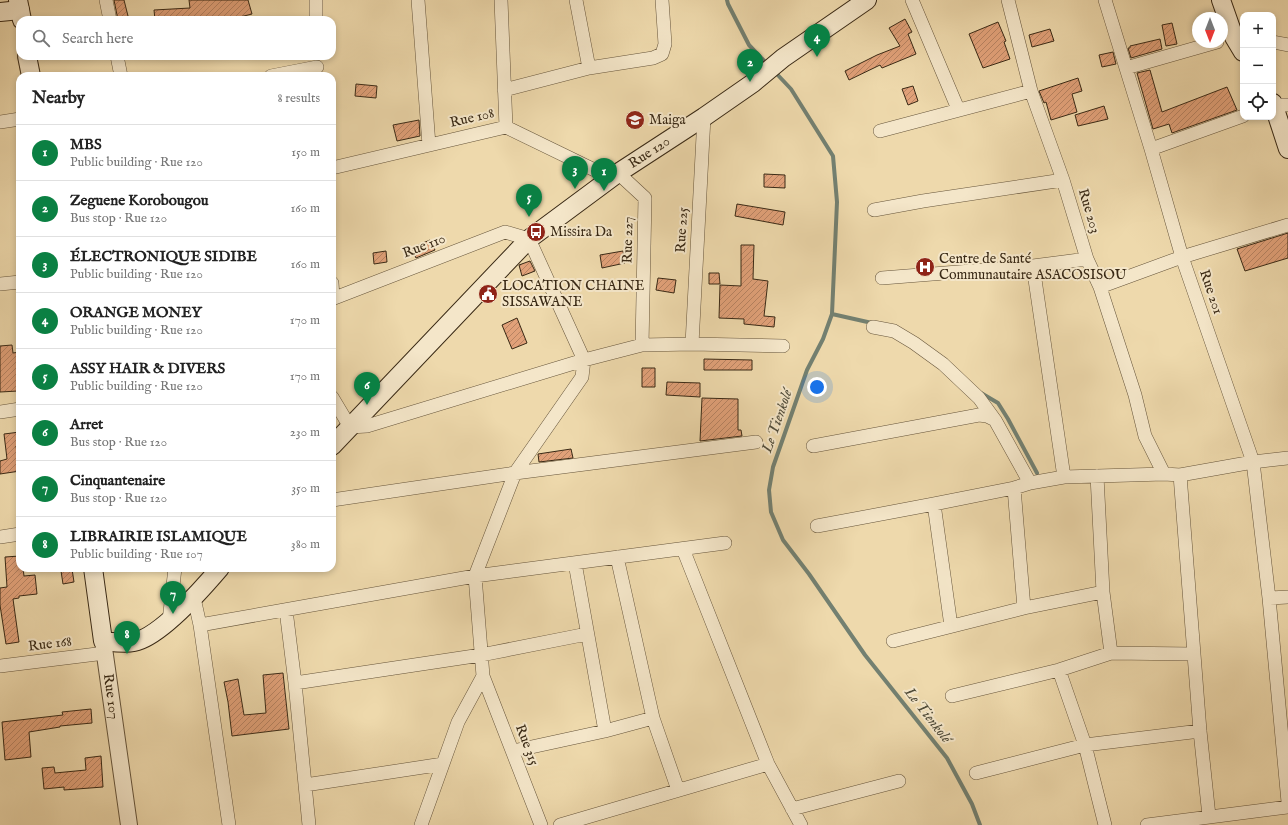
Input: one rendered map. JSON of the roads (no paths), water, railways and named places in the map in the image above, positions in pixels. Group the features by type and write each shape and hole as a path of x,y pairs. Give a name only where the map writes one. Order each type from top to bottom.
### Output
{"main road":[{"path":"1221,0 1236,42"},
{"name":"Rue 120","path":"336,442 529,239 614,175 704,117 753,83 783,58 858,2"},
{"path":"0,12 20,10"},
{"path":"29,60 30,72"},
{"path":"1277,104 1288,149"},
{"name":"Rue 107","path":"94,572 104,647"},
{"path":"104,647 134,642 144,638 163,625 194,598 217,572"}],"street":[{"path":"106,0 109,16"},
{"path":"316,0 316,16"},
{"path":"418,0 429,145"},
{"path":"501,0 506,127"},
{"path":"576,0 589,68"},
{"path":"504,90 589,68 653,58 662,54 665,44 662,0"},
{"path":"912,0 958,109"},
{"name":"Rue 203","path":"1008,0 1031,91 1063,180 1087,259 1100,287 1135,395 1145,436 1164,474"},
{"name":"Rue 201","path":"1105,0 1151,148 1182,257 1253,462 1269,598 1288,802"},
{"path":"1276,42 1288,44"},
{"path":"1126,68 1196,48"},
{"path":"118,60 120,72"},
{"path":"289,72 317,66"},
{"path":"880,131 958,109 1031,91"},
{"name":"Rue 225","path":"692,344 704,117"},
{"path":"1151,148 1240,117"},
{"path":"0,122 16,120"},
{"name":"Rue 108","path":"336,167 506,127 614,175"},
{"name":"Rue 227","path":"614,175 645,198 642,345"},
{"path":"874,210 923,201 1063,180"},
{"path":"1100,287 1182,257 1288,225"},
{"name":"Rue 110","path":"336,296 505,232 529,239"},
{"path":"475,576 515,473 582,377 584,360 529,239"},
{"path":"882,278 1033,266 1087,259"},
{"path":"1033,266 1064,477"},
{"path":"0,284 16,282"},
{"path":"873,327 894,331 914,343 942,364 979,398 995,420 1030,483"},
{"path":"336,404 350,427 367,426 584,360 642,345 692,344 783,346"},
{"path":"0,412 16,410"},
{"path":"813,446 979,415 987,416 995,420"},
{"path":"336,499 515,473 756,442"},
{"path":"817,526 1064,477 1164,474 1180,476 1253,462 1288,458"},
{"path":"1097,476 1103,592 1111,654"},
{"path":"1180,476 1200,731 1209,816"},
{"path":"1014,488 1024,608"},
{"path":"934,504 951,626"},
{"path":"0,537 16,535"},
{"path":"200,625 475,576 725,543"},
{"path":"683,549 768,764 801,825"},
{"path":"617,557 653,718 678,790"},
{"path":"575,563 605,731"},
{"path":"163,625 174,572"},
{"name":"Rue 315","path":"475,576 483,676 541,825"},
{"path":"893,641 1024,608 1103,592"},
{"path":"1269,598 1288,597"},
{"path":"194,598 200,625 229,825"},
{"path":"286,610 309,825"},
{"path":"295,683 481,655 587,634"},
{"name":"Rue 168","path":"0,666 104,647"},
{"name":"Rue 107","path":"104,647 129,825"},
{"path":"952,696 1059,670 1111,654 1194,654"},
{"path":"1059,670 1085,746 1105,825"},
{"path":"421,825 458,722 483,676"},
{"path":"512,751 605,731 653,718"},
{"path":"976,773 1085,746 1127,739 1200,731"},
{"path":"305,786 443,764"},
{"path":"560,825 768,764"},
{"path":"792,809 899,781"},
{"path":"1147,825 1288,807"}],"waterway":[{"name":"Le Tienkolé","path":"727,0 749,45 768,65"},
{"name":"Le Tienkolé","path":"774,71 791,89 833,156 837,202 832,314 823,339 807,370 773,467 769,490 771,512 783,540 809,574 865,655 947,758 972,804 980,825"},
{"path":"832,314 872,323"},
{"path":"981,393 998,403 1037,473"}],"place":[{"name":"ORANGE MONEY","path":"817,57"},
{"name":"Zeguene Korobougou","path":"750,82"},
{"name":"Maiga","path":"635,120"},
{"name":"ÉLECTRONIQUE SIDIBE","path":"575,189"},
{"name":"MBS","path":"604,191"},
{"name":"ASSY HAIR & DIVERS","path":"529,217"},
{"name":"Missira Da","path":"536,232"},
{"name":"Centre de Santé Communautaire ASACOSISOU","path":"925,267"},
{"name":"LOCATION CHAINE SISSAWANE","path":"488,294"},
{"name":"Arret","path":"367,405"},
{"name":"Cinquantenaire","path":"173,614"},
{"name":"LIBRAIRIE ISLAMIQUE","path":"127,654"}]}
